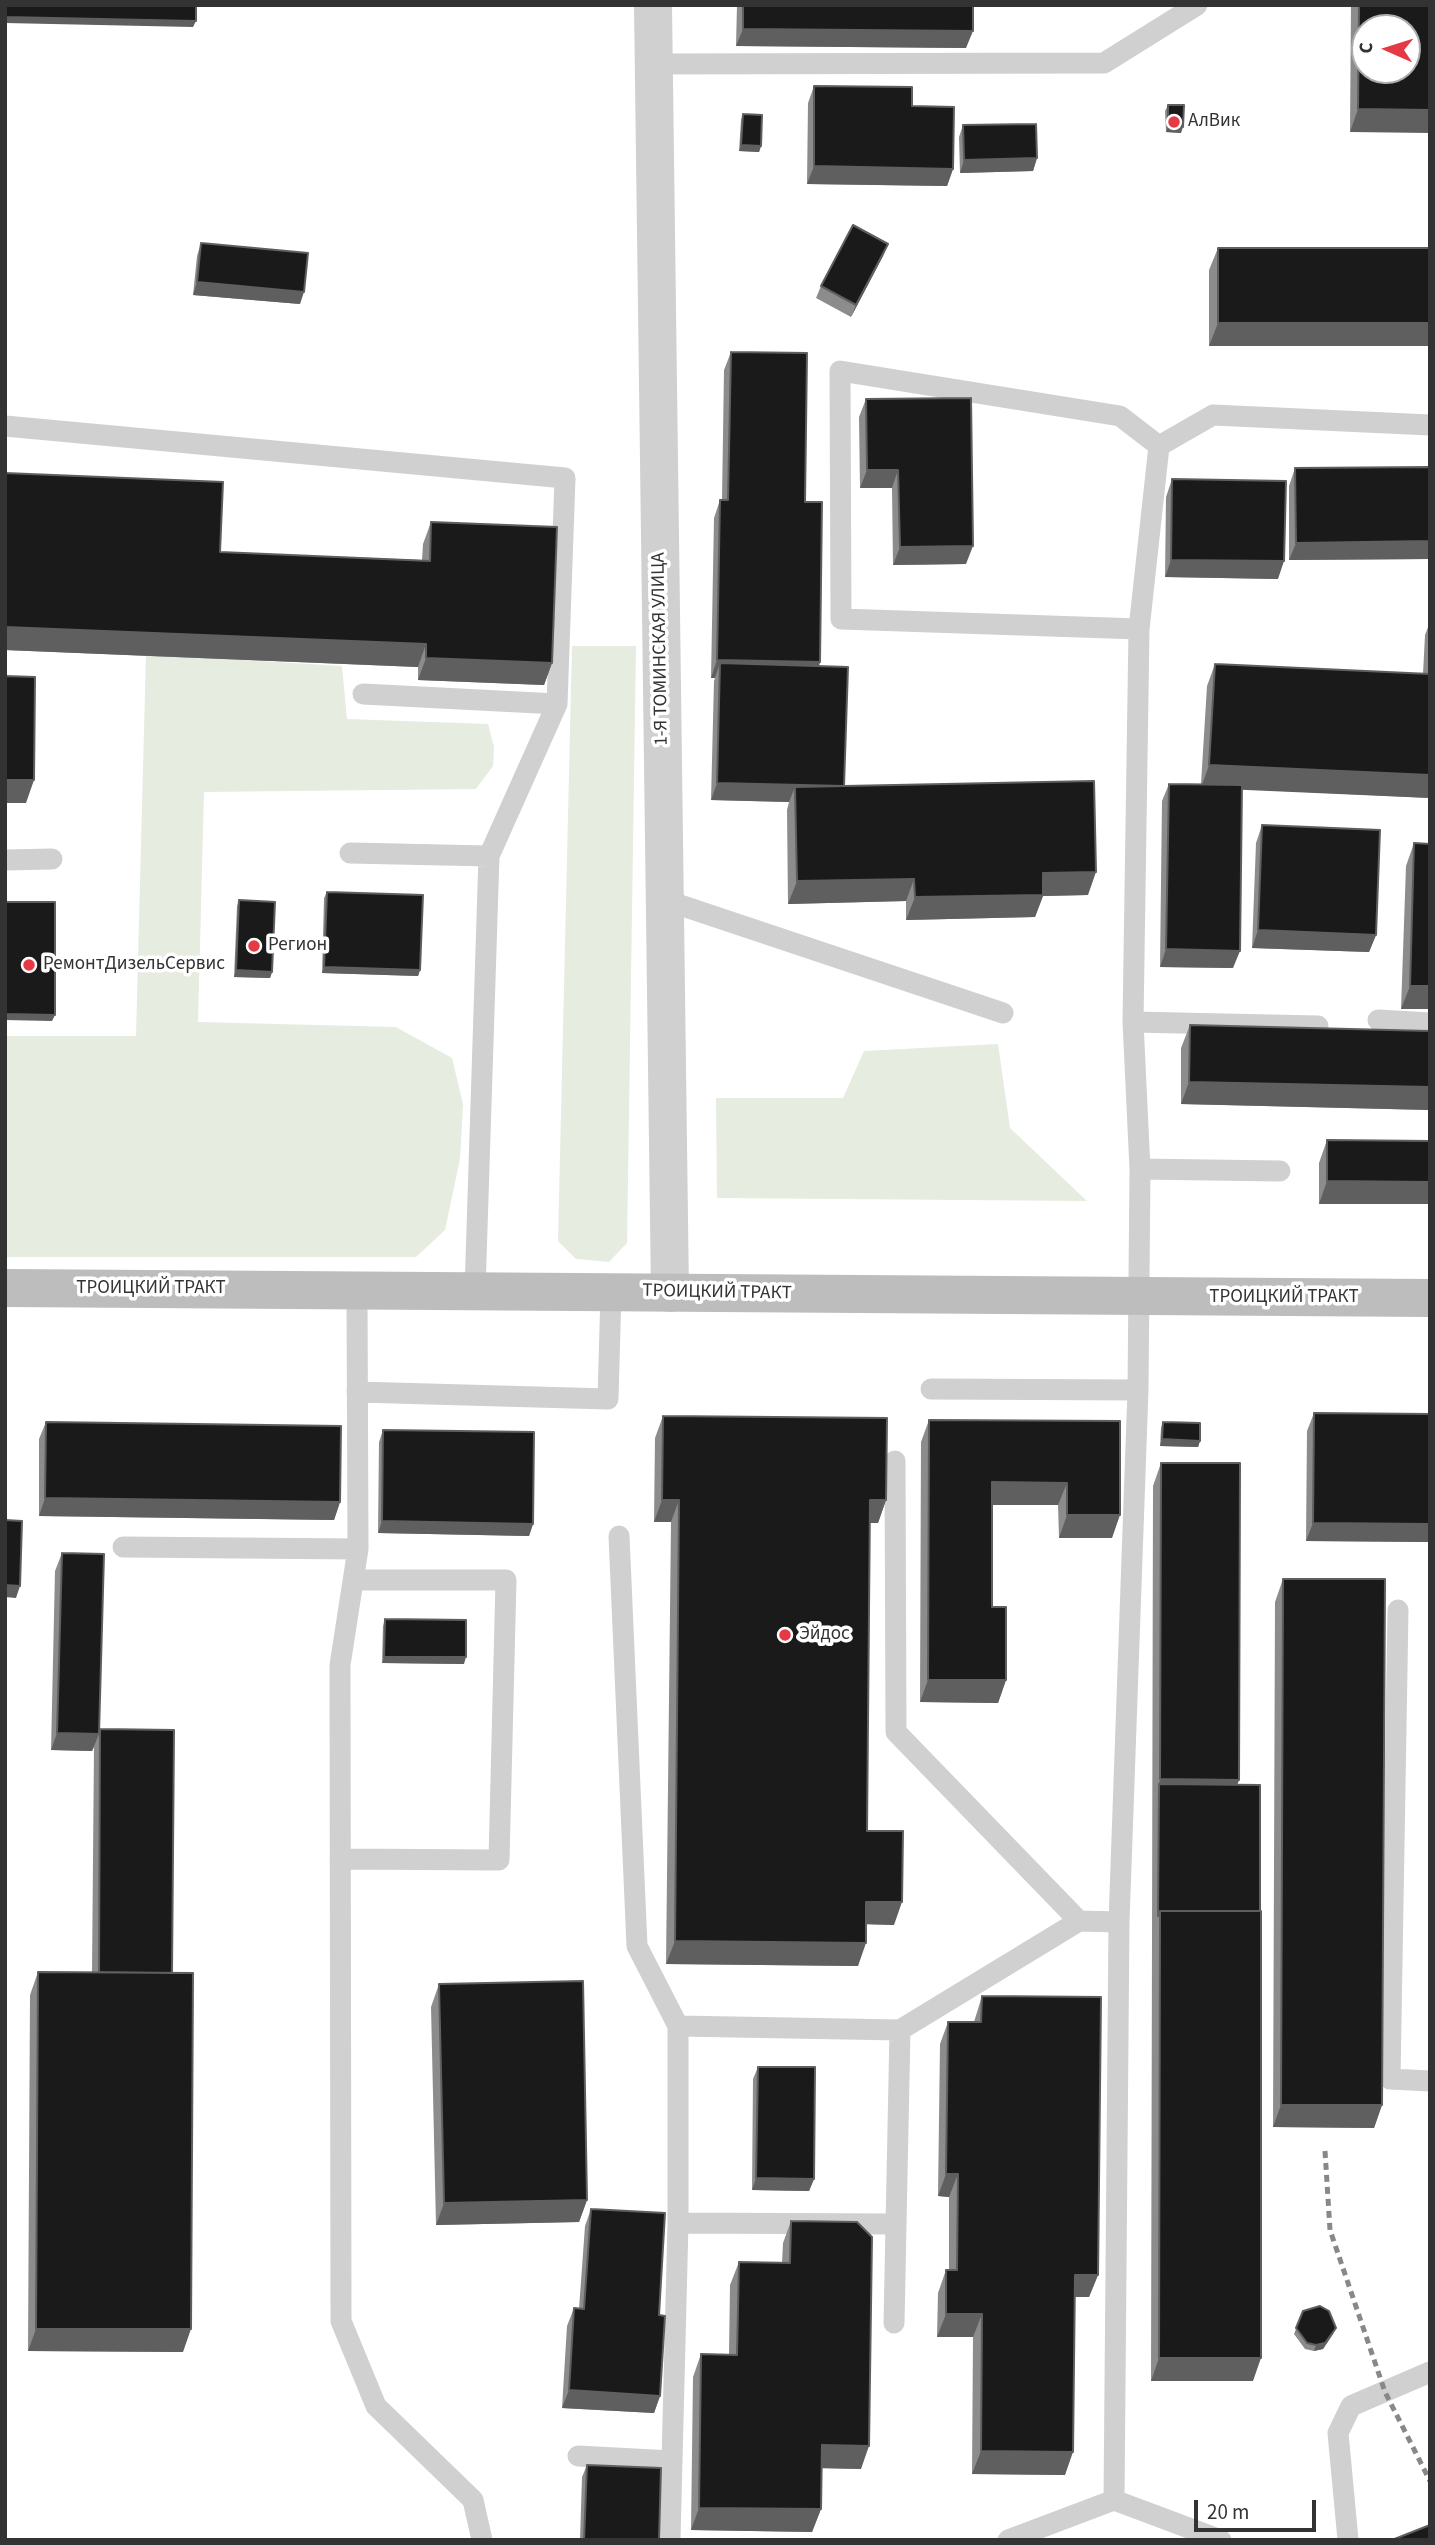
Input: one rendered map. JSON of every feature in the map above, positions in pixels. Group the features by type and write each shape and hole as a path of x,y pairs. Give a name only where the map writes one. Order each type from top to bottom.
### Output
{"main road":[{"name":"ТРОИЦКИЙ ТРАКТ","path":"5,1288 357,1293 475,1291 1138,1298 1430,1298"}],"street":[{"name":"1-Я ТОМИНСКАЯ УЛИЦА","path":"653,5 670,1293"}],"lane":[{"path":"653,64 1104,63 1198,5"},
{"path":"1139,629 841,619 840,371 1120,416 1159,446"},
{"path":"1159,446 1213,415 1430,425"},
{"path":"5,426 565,478 557,704 489,856 475,1291"},
{"path":"1114,2500 1119,1922 1138,1390 1140,1169 1133,1023 1139,629 1159,446"},
{"path":"363,694 557,704"},
{"path":"350,853 489,856"},
{"path":"5,860 52,859"},
{"path":"665,900 1003,1013"},
{"path":"1378,1020 1430,1023"},
{"path":"1133,1023 1318,1026"},
{"path":"1140,1169 1280,1171"},
{"path":"358,1392 608,1399 611,1292"},
{"path":"357,1293 358,1549 341,1665 341,2321 376,2406 472,2500 482,2540"},
{"path":"931,1389 1138,1390"},
{"path":"895,1461 896,1732 1079,1921"},
{"path":"620,1536 637,1946 678,2026 678,2223 670,2540"},
{"path":"123,1547 358,1549"},
{"path":"341,1859 499,1860 506,1580 353,1580"},
{"path":"1398,1610 1390,2079 1430,2081"},
{"path":"678,2026 900,2030 1079,1921 1119,1922"},
{"path":"894,2323 900,2030"},
{"path":"678,2223 895,2224"},
{"path":"1348,2540 1338,2433 1351,2406 1430,2372"},
{"path":"578,2456 671,2460"},
{"path":"1008,2540 1114,2500 1222,2540"}],"shaded area":[{"path":"572,646 636,646 627,1243 609,1262 576,1259 558,1241"},
{"path":"146,654 342,666 347,719 488,724 494,747 493,766 476,789 204,792 198,1022 396,1027 452,1058 463,1104 460,1159 445,1230 416,1257 5,1257 5,1036 136,1036"},
{"path":"998,1044 1010,1128 1087,1201 717,1198 716,1098 843,1098 864,1051"}],"building":[{"path":"5,5 196,5 196,21 5,17"},
{"path":"743,5 973,5 973,31 743,29"},
{"path":"1359,5 1430,5 1430,110 1358,109 1358,84 1421,84 1421,14 1359,14"},
{"path":"814,86 912,87 912,106 954,107 953,169 814,166"},
{"path":"1168,105 1184,105 1183,127 1168,126"},
{"path":"743,114 762,115 761,146 741,145"},
{"path":"1036,124 1037,158 964,160 963,125"},
{"path":"853,225 888,244 856,305 821,286"},
{"path":"201,243 308,253 304,292 197,282"},
{"path":"1218,248 1430,248 1430,323 1218,323"},
{"path":"731,352 807,353 805,502 822,502 820,662 717,660 720,500 728,500"},
{"path":"971,398 973,546 900,547 898,470 867,470 866,399"},
{"path":"1430,467 1430,541 1296,543 1295,468"},
{"path":"5,473 223,482 220,552 430,561 431,522 557,527 552,663 426,658 426,644 5,627"},
{"path":"1172,479 1286,481 1284,561 1171,560"},
{"path":"720,663 848,667 844,786 717,783"},
{"path":"1215,664 1430,674 1430,775 1209,765"},
{"path":"5,676 35,677 34,780 5,780"},
{"path":"1094,781 1096,872 1043,873 1043,895 915,897 914,879 797,881 795,787"},
{"path":"1169,784 1242,785 1240,951 1166,949"},
{"path":"1262,825 1380,830 1376,935 1258,930"},
{"path":"1414,843 1430,844 1430,986 1410,986"},
{"path":"327,892 423,895 420,970 324,967"},
{"path":"239,900 275,902 272,972 236,970"},
{"name":"РемонтДизельСервис","path":"5,902 55,902 55,1015 5,1014"},
{"path":"1190,1025 1430,1031 1430,1087 1189,1082"},
{"path":"1327,1140 1430,1141 1430,1182 1327,1181"},
{"path":"1314,1413 1430,1414 1430,1524 1313,1523"},
{"path":"663,1416 887,1418 886,1500 870,1500 867,1831 903,1831 902,1902 866,1902 866,1943 675,1941 679,1500 662,1500"},
{"path":"929,1420 1120,1421 1120,1515 1067,1515 1067,1483 992,1482 992,1607 1006,1607 1006,1680 928,1680"},
{"path":"46,1422 341,1426 340,1502 45,1498"},
{"path":"1163,1422 1200,1423 1200,1441 1162,1439"},
{"path":"383,1430 534,1432 533,1524 382,1521"},
{"path":"1161,1463 1240,1463 1239,1780 1160,1779"},
{"path":"5,1520 22,1521 20,1586 5,1585"},
{"path":"62,1553 104,1554 99,1734 57,1733"},
{"path":"1283,1579 1385,1579 1382,2105 1281,2105"},
{"path":"385,1619 466,1620 466,1657 384,1657"},
{"path":"100,1729 174,1730 172,1973 99,1972"},
{"path":"1159,1784 1260,1785 1260,1911 1160,1911 1158,1916"},
{"path":"1160,1911 1261,1911 1261,2358 1159,2358"},
{"path":"38,1972 193,1973 191,2329 36,2329"},
{"path":"583,1981 587,2200 444,2203 439,1984"},
{"path":"982,1996 1101,1997 1098,2275 1075,2275 1073,2452 981,2451 982,2314 946,2314 946,2270 957,2270 958,2174 946,2174 948,2022 981,2022"},
{"path":"758,2067 815,2067 814,2179 756,2178"},
{"path":"591,2209 665,2213 659,2315 665,2316 660,2396 569,2390 574,2308 584,2309"},
{"path":"791,2221 857,2222 872,2237 869,2446 822,2445 821,2509 699,2508 701,2354 737,2355 739,2262 790,2263"},
{"path":"1320,2306 1329,2311 1336,2328 1325,2343 1307,2343 1296,2328 1303,2311"},
{"path":"587,2465 661,2468 659,2540 584,2540"},
{"path":"1430,2525 1430,2540 1392,2540"}],"railway":[{"path":"1325,2151 1330,2230 1385,2392 1430,2481"}],"place":[{"name":"АлВик","path":"1174,122"},
{"name":"Регион","path":"254,946"},
{"name":"РемонтДизельСервис","path":"29,965"},
{"name":"Эйдос","path":"785,1635"}]}
